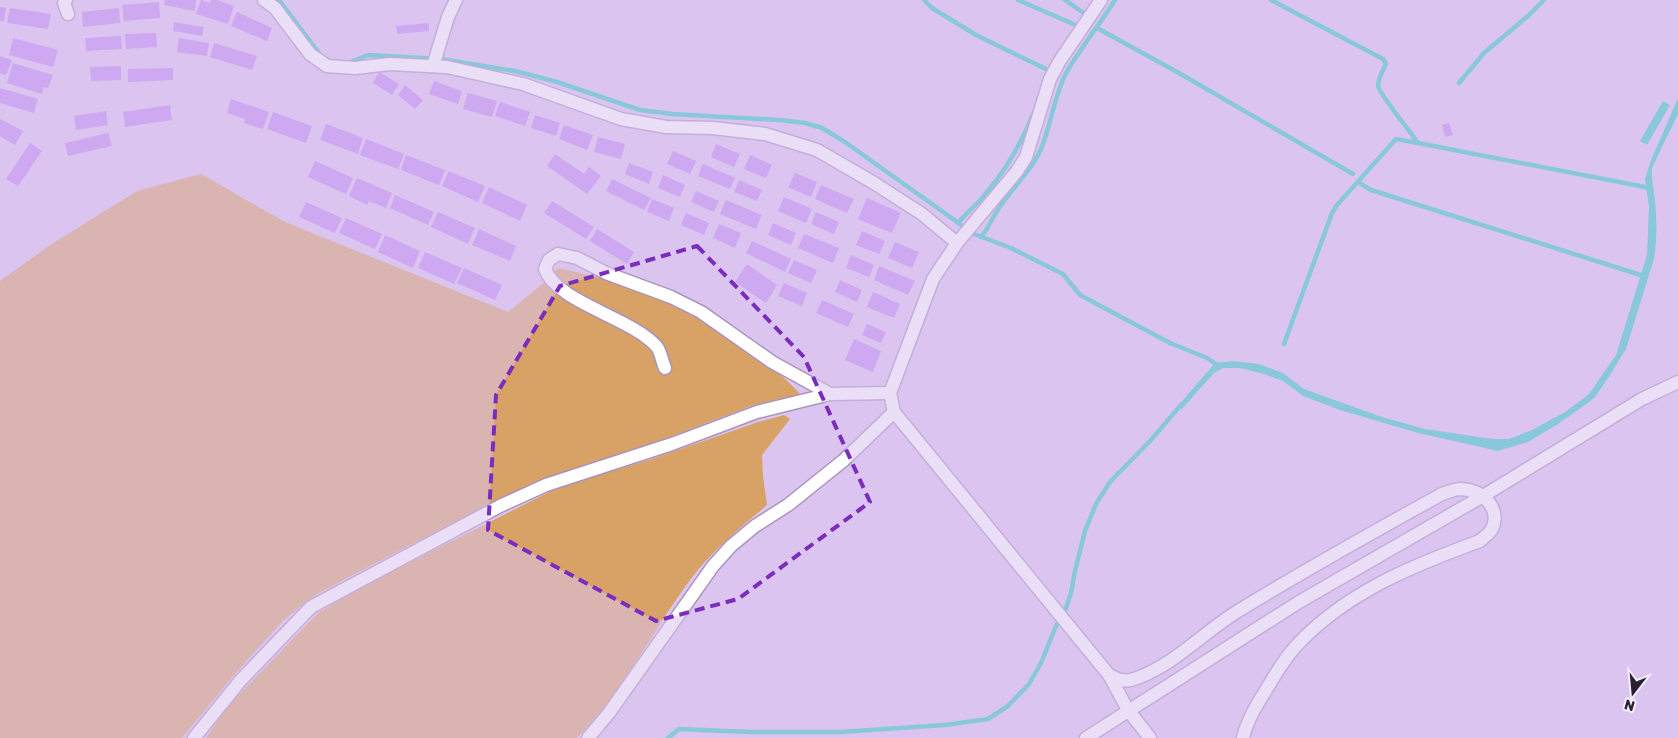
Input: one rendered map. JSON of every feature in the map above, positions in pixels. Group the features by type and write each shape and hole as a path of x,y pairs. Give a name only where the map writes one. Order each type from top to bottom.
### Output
{"street":[{"path":"66,0 64,3 68,14"},
{"path":"264,0 275,8 310,54 327,66 355,68 434,61 447,67 523,84 621,119 666,127 713,128 765,134 817,150 874,183 960,239"},
{"path":"434,61 448,17 456,0"},
{"path":"1101,0 1059,62 1050,79 1026,156 1017,171 960,239 933,279 890,393 894,412 1109,675 1128,710 1150,738"},
{"path":"665,368 657,348 644,336 582,302 558,286 548,276 545,269 549,260 558,254 566,254 606,273 679,301 701,312 772,362 830,394"},
{"path":"1086,738 1299,602 1483,496 1642,398 1678,382"},
{"path":"194,738 240,681 311,607 500,506 546,485 672,444 757,412 830,394 890,393"},
{"path":"588,738 610,713 707,573 731,546 755,526 788,505 844,460 894,412"},
{"path":"1109,675 1124,682 1138,678 1166,663 1236,613 1442,494 1460,489 1475,492 1483,496 1493,506 1495,520 1491,531 1480,541 1400,572 1364,592 1328,618 1297,646 1278,669 1259,701 1243,738"}],"highlighted area":[{"path":"697,246 804,357 870,502 738,599 656,621 488,530 496,395 560,286"}],"shaded area":[{"path":"1678,98 1678,114 1652,168 1656,222 1654,259 1626,349 1595,397 1558,424 1528,442 1498,451 1418,433 1340,410 1303,396 1283,381 1240,368 1223,368 1214,373 1182,409 1177,407 1215,363 1234,361 1259,364 1283,373 1304,389 1382,417 1425,429 1493,439 1509,439 1532,430 1565,412 1589,394 1616,355 1647,255 1649,207 1645,179 1651,160"},
{"path":"1663,101 1670,105 1647,145 1640,141"},
{"path":"201,174 285,222 508,312 546,281 554,289 576,303 641,338 653,350 661,372 669,371 663,349 651,335 624,318 578,294 553,273 558,268 600,278 642,292 690,312 711,324 770,367 789,382 800,394 751,406 664,439 535,482 317,594 282,622 233,676 182,738 0,738 0,281 50,245 137,191"},
{"path":"784,415 790,419 762,455 767,505 719,547 701,566 678,596 624,680 594,720 577,738 206,738 227,707 319,612 373,581 561,486 649,460 758,422"}],"building":[{"path":"165,0 196,0 195,11 164,5"},
{"path":"201,0 210,3 211,0 217,0 234,6 228,24 196,14"},
{"path":"159,2 160,18 124,21 122,5"},
{"path":"0,7 6,8 4,21 0,21"},
{"path":"10,8 51,14 48,29 7,23"},
{"path":"119,8 120,23 83,27 82,12"},
{"path":"237,12 272,28 267,41 231,26"},
{"path":"174,22 204,27 202,36 173,31"},
{"path":"429,23 429,31 397,34 396,26"},
{"path":"156,33 157,47 126,49 125,34"},
{"path":"121,36 122,49 86,51 85,38"},
{"path":"13,38 58,50 53,67 9,55"},
{"path":"179,38 209,43 207,56 177,52"},
{"path":"214,43 257,56 252,70 210,57"},
{"path":"0,56 12,60 6,75 0,73"},
{"path":"13,63 53,75 48,88 44,87 42,94 7,83"},
{"path":"121,66 121,80 91,81 90,67"},
{"path":"173,68 173,80 128,82 128,69"},
{"path":"379,72 399,84 392,95 373,83"},
{"path":"434,81 462,91 458,104 429,94"},
{"path":"405,85 423,100 415,109 398,95"},
{"path":"0,88 38,99 34,113 0,103"},
{"path":"468,93 497,101 492,117 463,109"},
{"path":"231,99 269,112 263,129 244,123 245,119 227,113"},
{"path":"500,102 530,112 525,126 495,116"},
{"path":"170,105 172,120 125,127 123,112"},
{"path":"106,111 108,125 76,130 74,116"},
{"path":"273,112 312,126 306,143 267,129"},
{"path":"535,115 560,123 556,136 531,128"},
{"path":"0,119 23,131 15,145 0,136"},
{"path":"1449,123 1453,135 1445,137 1442,125"},
{"path":"326,124 363,138 358,154 320,140"},
{"path":"564,125 593,135 587,150 559,139"},
{"path":"108,133 112,146 68,156 65,143"},
{"path":"598,137 625,144 621,159 594,152"},
{"path":"366,139 404,154 398,169 360,155"},
{"path":"30,143 42,151 18,186 6,179"},
{"path":"716,144 740,154 734,167 711,157"},
{"path":"673,151 696,161 690,174 667,164"},
{"path":"555,154 584,174 589,167 601,176 587,194 547,166"},
{"path":"406,155 445,170 439,185 401,170"},
{"path":"750,155 772,165 766,178 744,169"},
{"path":"315,161 353,178 346,194 308,177"},
{"path":"629,163 653,172 649,184 625,174"},
{"path":"703,164 735,178 730,189 698,176"},
{"path":"449,171 485,186 478,202 442,186"},
{"path":"795,173 817,182 811,197 788,187"},
{"path":"663,175 685,185 680,197 658,188"},
{"path":"357,178 392,193 386,208 369,201 367,205 349,196"},
{"path":"612,179 651,198 644,210 606,191"},
{"path":"739,180 762,190 757,201 734,192"},
{"path":"821,185 854,199 847,213 815,199"},
{"path":"489,187 527,205 520,221 482,203"},
{"path":"696,191 719,201 714,212 691,202"},
{"path":"395,195 434,212 428,225 390,208"},
{"path":"784,197 812,209 806,223 778,211"},
{"path":"867,198 901,213 892,233 858,219"},
{"path":"652,199 674,208 669,221 647,212"},
{"path":"726,200 762,215 756,229 720,214"},
{"path":"552,201 594,227 586,239 544,213"},
{"path":"306,202 342,218 335,233 299,217"},
{"path":"438,212 475,228 468,244 431,227"},
{"path":"816,212 839,222 834,234 811,224"},
{"path":"686,213 709,223 704,235 681,225"},
{"path":"346,218 382,234 375,249 339,233"},
{"path":"773,223 796,233 791,245 768,235"},
{"path":"719,224 741,233 735,248 713,238"},
{"path":"479,229 516,246 510,261 472,245"},
{"path":"597,229 634,252 627,264 590,241"},
{"path":"862,231 885,241 879,254 856,245"},
{"path":"804,234 839,248 833,263 798,248"},
{"path":"385,235 420,251 413,268 378,252"},
{"path":"752,241 791,259 785,272 746,253"},
{"path":"895,242 919,252 912,268 888,258"},
{"path":"425,252 462,268 454,284 418,268"},
{"path":"851,255 874,265 869,277 846,268"},
{"path":"794,260 817,270 811,283 788,273"},
{"path":"747,264 777,285 766,303 735,282"},
{"path":"879,266 915,281 908,295 874,280"},
{"path":"464,268 502,285 495,300 457,283"},
{"path":"840,280 862,290 857,302 835,292"},
{"path":"784,283 807,293 802,306 778,296"},
{"path":"873,292 900,304 894,318 867,307"},
{"path":"822,300 854,314 848,327 816,313"},
{"path":"867,324 886,332 881,343 862,335"},
{"path":"854,339 881,351 873,372 845,360"}],"waterway":[{"path":"279,0 322,57"},
{"path":"924,0 932,8 976,35 1050,71"},
{"path":"1018,0 1078,26"},
{"path":"1065,0 1085,14"},
{"path":"981,237 1002,203 1037,157 1066,73 1115,0"},
{"path":"1271,0 1383,59 1386,64 1379,80 1379,90 1418,143 1650,188"},
{"path":"1459,83 1484,53 1544,0"},
{"path":"1097,28 1179,73 1353,174"},
{"path":"348,63 368,55 441,59 515,71 557,82 640,110 672,114 779,120 805,123 822,128 845,142 974,234 1011,248 1063,274 1080,295 1170,343 1207,358 1219,366"},
{"path":"958,223 984,196 1002,173 1025,134 1034,112"},
{"path":"1284,344 1332,213 1337,205 1396,139 1418,143"},
{"path":"1358,182 1371,190 1644,276"},
{"path":"668,738 679,729 751,732 840,732 945,725 988,719 1008,706 1029,684 1041,663 1056,626 1065,611 1085,531 1096,504 1110,482 1150,441 1181,405"}]}
